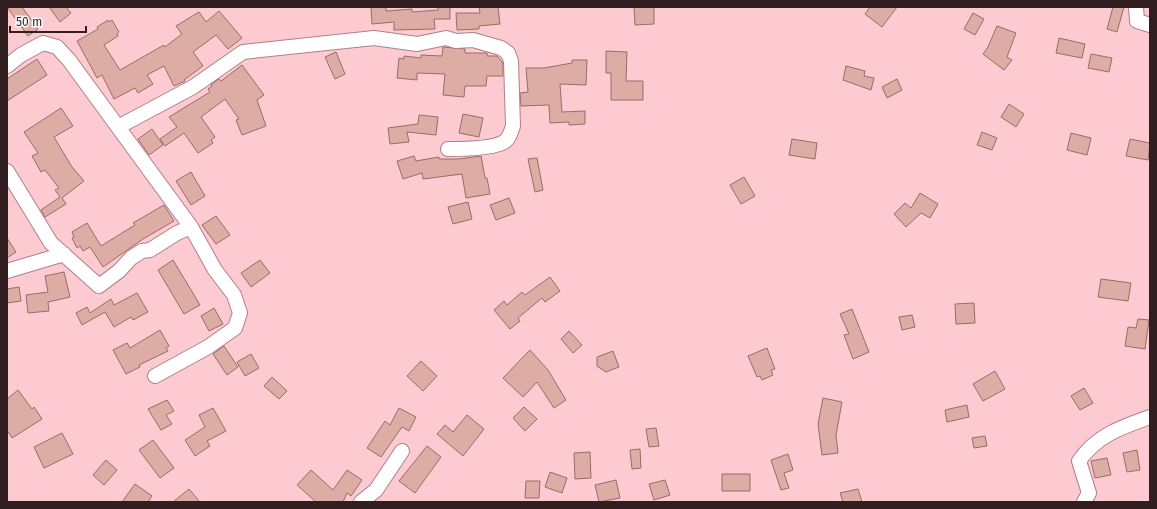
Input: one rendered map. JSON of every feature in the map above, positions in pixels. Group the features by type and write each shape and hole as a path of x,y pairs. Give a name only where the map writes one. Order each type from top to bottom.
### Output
{"street":[{"path":"1136,7 1137,21 1150,25"},
{"path":"118,127 193,87 243,52 374,38 417,44 446,38 456,41 473,40 501,48 508,53 511,62 513,126 510,135 505,142 492,146 448,149"},
{"path":"7,66 21,55 43,43 57,47 69,60 191,227 215,270 234,295 240,313 235,328 208,347 155,376"},
{"path":"7,171 51,243 99,286 119,271 131,258 142,251 150,250 177,233 191,227"},
{"path":"7,271 64,254"},
{"path":"1084,502 1089,493 1079,460 1087,450 1104,435 1150,417"},
{"path":"361,502 376,490 402,452"}],"building":[{"path":"7,7 22,7 38,29 28,36"},
{"path":"49,7 66,7 71,13 60,22"},
{"path":"371,7 386,7 386,11 412,9 412,12 438,10 438,7 450,7 450,19 434,19 435,29 394,30 394,22 372,24"},
{"path":"479,7 498,7 500,24 479,26 479,29 457,30 456,13 480,13"},
{"path":"634,7 654,7 654,24 635,25"},
{"path":"870,7 897,7 882,27 865,14"},
{"path":"1113,7 1124,7 1117,32 1107,29"},
{"path":"219,11 242,38 228,49 216,35 193,52 203,66 184,80 185,81 174,86 164,66 147,75 153,84 138,93 135,88 114,99 102,75 97,78 77,41 98,29 97,27 108,20 109,22 112,20 119,32 117,34 118,36 104,45 120,70 164,45 165,47 182,34 176,26 199,12 206,22"},
{"path":"973,13 984,19 975,35 964,29"},
{"path":"997,26 1016,33 1007,57 1012,60 1004,70 983,54 988,47"},
{"path":"1059,38 1085,44 1082,58 1056,53"},
{"path":"443,47 465,49 465,53 487,53 487,56 497,56 503,63 503,76 487,76 486,86 465,86 464,97 443,95 445,74 417,73 417,80 397,78 399,58 404,59 404,56 421,58 421,55 442,56"},
{"path":"606,51 627,52 626,81 643,81 643,100 611,100 611,73 606,73"},
{"path":"336,52 345,74 335,79 325,57"},
{"path":"1091,54 1112,58 1109,72 1088,68"},
{"path":"37,59 47,75 7,101 7,79"},
{"path":"572,60 587,60 586,85 560,84 562,112 585,111 585,124 569,125 569,122 550,123 549,105 521,106 520,93 528,92 526,68 544,68 572,63"},
{"path":"242,65 264,95 257,100 266,126 242,135 236,120 239,119 225,99 201,117 215,137 211,140 213,143 198,153 184,133 165,146 160,139 177,127 169,117 210,92 208,89 212,86 211,85 219,79 221,81"},
{"path":"846,66 865,71 864,76 874,78 871,90 843,80"},
{"path":"897,79 902,90 887,98 882,87"},
{"path":"1009,104 1024,114 1016,127 1001,117"},
{"path":"61,108 73,126 54,137 72,167 84,181 62,198 66,204 45,217 41,210 60,197 55,190 59,188 45,170 41,172 32,156 38,153 24,132"},
{"path":"463,114 483,118 479,137 459,133"},
{"path":"419,115 438,117 436,135 407,132 409,142 390,144 388,128 418,124"},
{"path":"152,129 163,145 149,155 138,139"},
{"path":"982,132 997,138 992,150 977,145"},
{"path":"1071,133 1091,138 1087,155 1067,150"},
{"path":"792,139 817,143 815,159 789,155"},
{"path":"1130,139 1150,143 1148,160 1126,156"},
{"path":"414,156 416,161 439,157 439,159 458,159 481,156 490,194 466,198 462,174 423,179 422,173 403,179 397,161"},
{"path":"537,158 543,190 535,192 528,159"},
{"path":"191,172 205,196 191,205 176,181"},
{"path":"744,177 755,196 741,204 730,185"},
{"path":"920,193 938,204 930,218 921,213 906,227 894,214 905,203 911,208"},
{"path":"509,198 515,213 496,220 490,205"},
{"path":"468,202 472,219 453,224 448,207"},
{"path":"164,205 174,221 143,239 103,267 90,247 83,251 80,246 77,248 72,238 74,237 72,232 87,223 101,246 135,225 133,223"},
{"path":"216,216 230,235 216,244 202,225"},
{"path":"7,238 16,252 7,258"},
{"path":"173,260 200,305 184,314 158,270"},
{"path":"260,260 270,273 251,287 241,273"},
{"path":"64,272 70,297 48,302 49,311 28,313 26,295 48,292 45,276"},
{"path":"550,277 560,291 545,302 542,298 518,318 520,321 510,329 494,310 504,301 507,305 522,292 525,295"},
{"path":"1101,279 1131,283 1128,301 1098,297"},
{"path":"19,287 21,301 7,303 7,289"},
{"path":"137,293 148,312 133,320 131,317 114,327 105,312 82,325 76,313 87,307 90,313 111,299 114,305"},
{"path":"974,303 975,323 956,324 955,304"},
{"path":"214,308 223,324 209,331 201,316"},
{"path":"852,309 869,352 853,359 844,335 849,334 840,314"},
{"path":"912,315 915,327 902,330 899,317"},
{"path":"1138,319 1149,320 1145,349 1125,346 1128,327 1136,328"},
{"path":"160,330 169,346 166,348 168,351 139,365 140,367 126,374 113,350 127,343 130,348"},
{"path":"569,331 582,345 573,353 561,339"},
{"path":"224,346 238,367 227,375 213,354"},
{"path":"767,348 775,369 771,370 773,375 762,380 760,376 757,377 748,356"},
{"path":"530,350 548,370 566,400 554,408 537,382 523,397 503,378"},
{"path":"613,351 619,367 606,372 597,366 597,357"},
{"path":"251,354 259,368 245,376 237,362"},
{"path":"421,361 437,376 423,391 407,376"},
{"path":"995,371 1005,389 983,401 973,384"},
{"path":"272,377 287,391 279,399 264,386"},
{"path":"1084,388 1093,403 1080,410 1071,396"},
{"path":"18,390 32,409 34,407 42,419 12,438 7,430 7,399"},
{"path":"823,398 842,402 836,435 838,453 822,455 818,424"},
{"path":"167,400 174,411 166,415 172,424 161,430 148,409"},
{"path":"967,405 969,417 947,422 945,410"},
{"path":"524,407 537,419 525,431 513,418"},
{"path":"213,408 226,431 207,441 210,446 195,456 185,440 205,427 199,415"},
{"path":"399,408 416,417 409,431 402,427 381,457 367,448 385,421 390,425"},
{"path":"467,415 484,429 463,456 437,434 445,425 453,432"},
{"path":"656,428 659,446 649,447 646,429"},
{"path":"62,433 73,454 44,468 34,447"},
{"path":"985,436 987,446 974,448 972,438"},
{"path":"153,440 174,468 160,478 139,450"},
{"path":"427,446 441,457 415,493 399,481"},
{"path":"640,449 641,468 632,469 630,450"},
{"path":"1137,450 1140,470 1127,472 1123,453"},
{"path":"590,452 591,478 575,479 574,453"},
{"path":"788,454 793,470 784,473 789,488 781,490 771,460"},
{"path":"1107,458 1111,475 1095,478 1091,461"},
{"path":"106,460 117,470 104,485 93,475"},
{"path":"311,470 333,490 347,470 362,480 351,496 347,493 343,502 316,502 297,485"},
{"path":"550,472 567,478 562,493 545,487"},
{"path":"722,474 750,474 750,491 722,491"},
{"path":"616,480 620,498 599,502 595,485"},
{"path":"665,480 670,495 654,500 649,484"},
{"path":"526,481 540,481 539,498 525,498"},
{"path":"135,484 152,496 148,502 122,502"},
{"path":"189,489 200,502 173,502"},
{"path":"858,489 862,502 843,502 840,493"}]}
